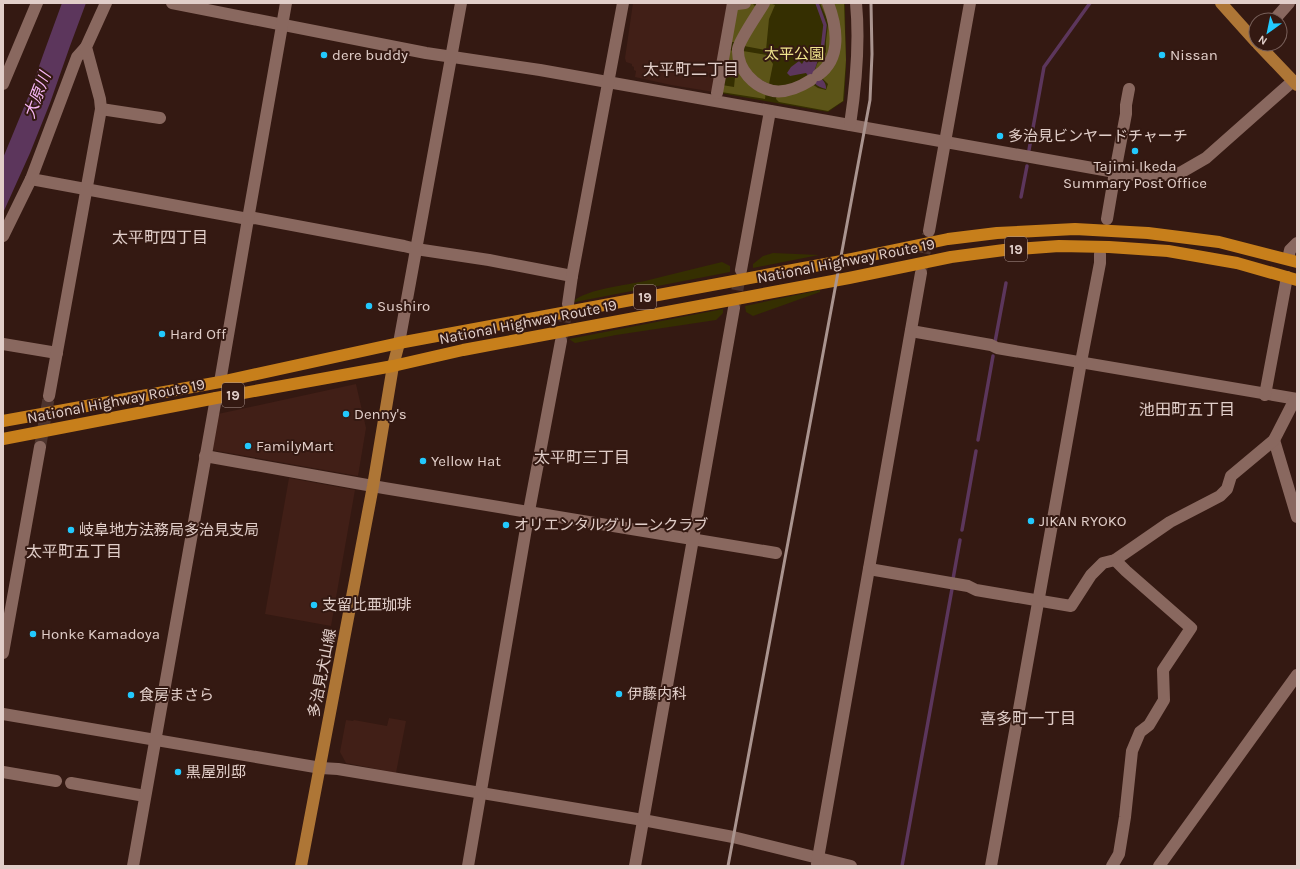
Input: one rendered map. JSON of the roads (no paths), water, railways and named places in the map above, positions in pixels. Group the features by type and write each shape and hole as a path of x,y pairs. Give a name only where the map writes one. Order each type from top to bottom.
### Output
{"highway":[{"name":"National Highway Route 19","path":"3,421 220,382 399,343 852,259 948,239 997,233 1075,229 1148,233 1220,242 1293,261"},
{"name":"National Highway Route 19","path":"3,439 393,366 463,350 849,278 951,257 1004,250 1059,246 1109,247 1168,251 1237,263 1292,278"}],"main road":[{"path":"1221,3 1248,33"},
{"path":"1266,52 1295,83"},
{"name":"多治見犬山線","path":"301,866 373,486 393,366 399,343"}],"street":[{"path":"3,84 37,3"},
{"path":"3,236 31,179 77,57 86,47 106,3"},
{"path":"172,3 451,57 540,70 945,143 1149,177 1180,173 1206,158 1295,83"},
{"path":"220,382 286,3"},
{"path":"399,343 461,3"},
{"path":"568,304 623,3"},
{"path":"717,93 725,46 738,3"},
{"path":"764,3 738,48 742,69 754,82 773,91 799,87 827,66 833,57 836,42 836,28 828,3"},
{"path":"850,126 855,96 857,67 856,3"},
{"path":"929,231 970,3"},
{"path":"1281,12 1289,3"},
{"path":"725,46 738,48"},
{"path":"49,396 101,109 100,99 86,47"},
{"path":"1107,219 1126,114 1129,89"},
{"path":"101,109 160,118"},
{"path":"741,270 770,111"},
{"path":"31,179 572,276"},
{"path":"1293,261 1290,250 1297,243"},
{"path":"991,866 1100,263 1100,254"},
{"path":"818,862 921,272"},
{"path":"1264,395 1292,278"},
{"path":"635,866 734,308"},
{"path":"869,569 968,586 976,590 1070,606 1091,575 1103,563 1115,560 1170,522 1220,496 1227,489 1231,476 1274,440 1296,399 1264,395 997,348 990,345 911,331"},
{"path":"468,866 529,511 561,341"},
{"path":"3,344 57,353"},
{"path":"133,866 154,740 216,398"},
{"path":"1274,440 1297,517"},
{"path":"3,653 40,447"},
{"path":"205,456 373,486 776,553"},
{"path":"1112,866 1119,854 1125,817 1132,752 1140,732 1149,724 1164,700 1163,670 1191,628 1126,572 1115,560"},
{"path":"1159,866 1297,675"},
{"path":"3,714 320,768 338,769 643,820 733,837 818,862 851,866"},
{"path":"3,772 56,781"},
{"path":"71,783 145,796"}],"water":[{"name":"大原川","path":"62,3 86,3 50,103 30,153 3,213 3,158 29,95"},
{"path":"812,55 819,57 814,72 824,81 826,89 812,81 806,73 790,76 787,73 791,67 799,61 802,64 805,59"}],"waterway":[{"path":"817,3 825,25 822,51 819,57"},
{"path":"1029,150 1044,67 1090,3"},
{"path":"1021,197 1027,166"},
{"path":"995,342 1006,283"},
{"path":"978,440 993,356"},
{"path":"962,530 976,451"},
{"path":"953,579 960,540"},
{"path":"902,866 952,589"}],"tunnel":[{"path":"921,271 928,234"},
{"path":"734,308 741,270"},
{"path":"561,340 568,304"},
{"path":"40,447 49,396"}],"railway":[{"path":"728,866 870,100 872,54 871,3"}],"place":[{"name":"dere buddy","path":"324,55"},
{"name":"Nissan","path":"1162,55"},
{"name":"多治見ビンヤードチャーチ","path":"1000,136"},
{"name":"Tajimi Ikeda Summary Post Office","path":"1135,151"},
{"name":"Sushiro","path":"369,306"},
{"name":"Hard Off","path":"162,334"},
{"name":"Denny's","path":"346,414"},
{"name":"FamilyMart","path":"248,446"},
{"name":"Yellow Hat","path":"423,461"},
{"name":"JIKAN RYOKO","path":"1031,521"},
{"name":"オリエンタルグリーンクラブ","path":"506,525"},
{"name":"岐阜地方法務局多治見支局","path":"71,530"},
{"name":"支留比亜珈琲","path":"314,605"},
{"name":"Honke Kamadoya","path":"33,634"},
{"name":"伊藤内科","path":"619,694"},
{"name":"食房まさら","path":"131,695"},
{"name":"黒屋別邸","path":"178,772"}],"district":[{"name":"太平町二丁目","path":"691,69"},
{"name":"太平町四丁目","path":"160,237"},
{"name":"池田町五丁目","path":"1187,409"},
{"name":"太平町三丁目","path":"582,457"},
{"name":"太平町五丁目","path":"74,551"},
{"name":"喜多町一丁目","path":"1028,718"}],"park label":[{"name":"太平公園","path":"794,54"}]}
